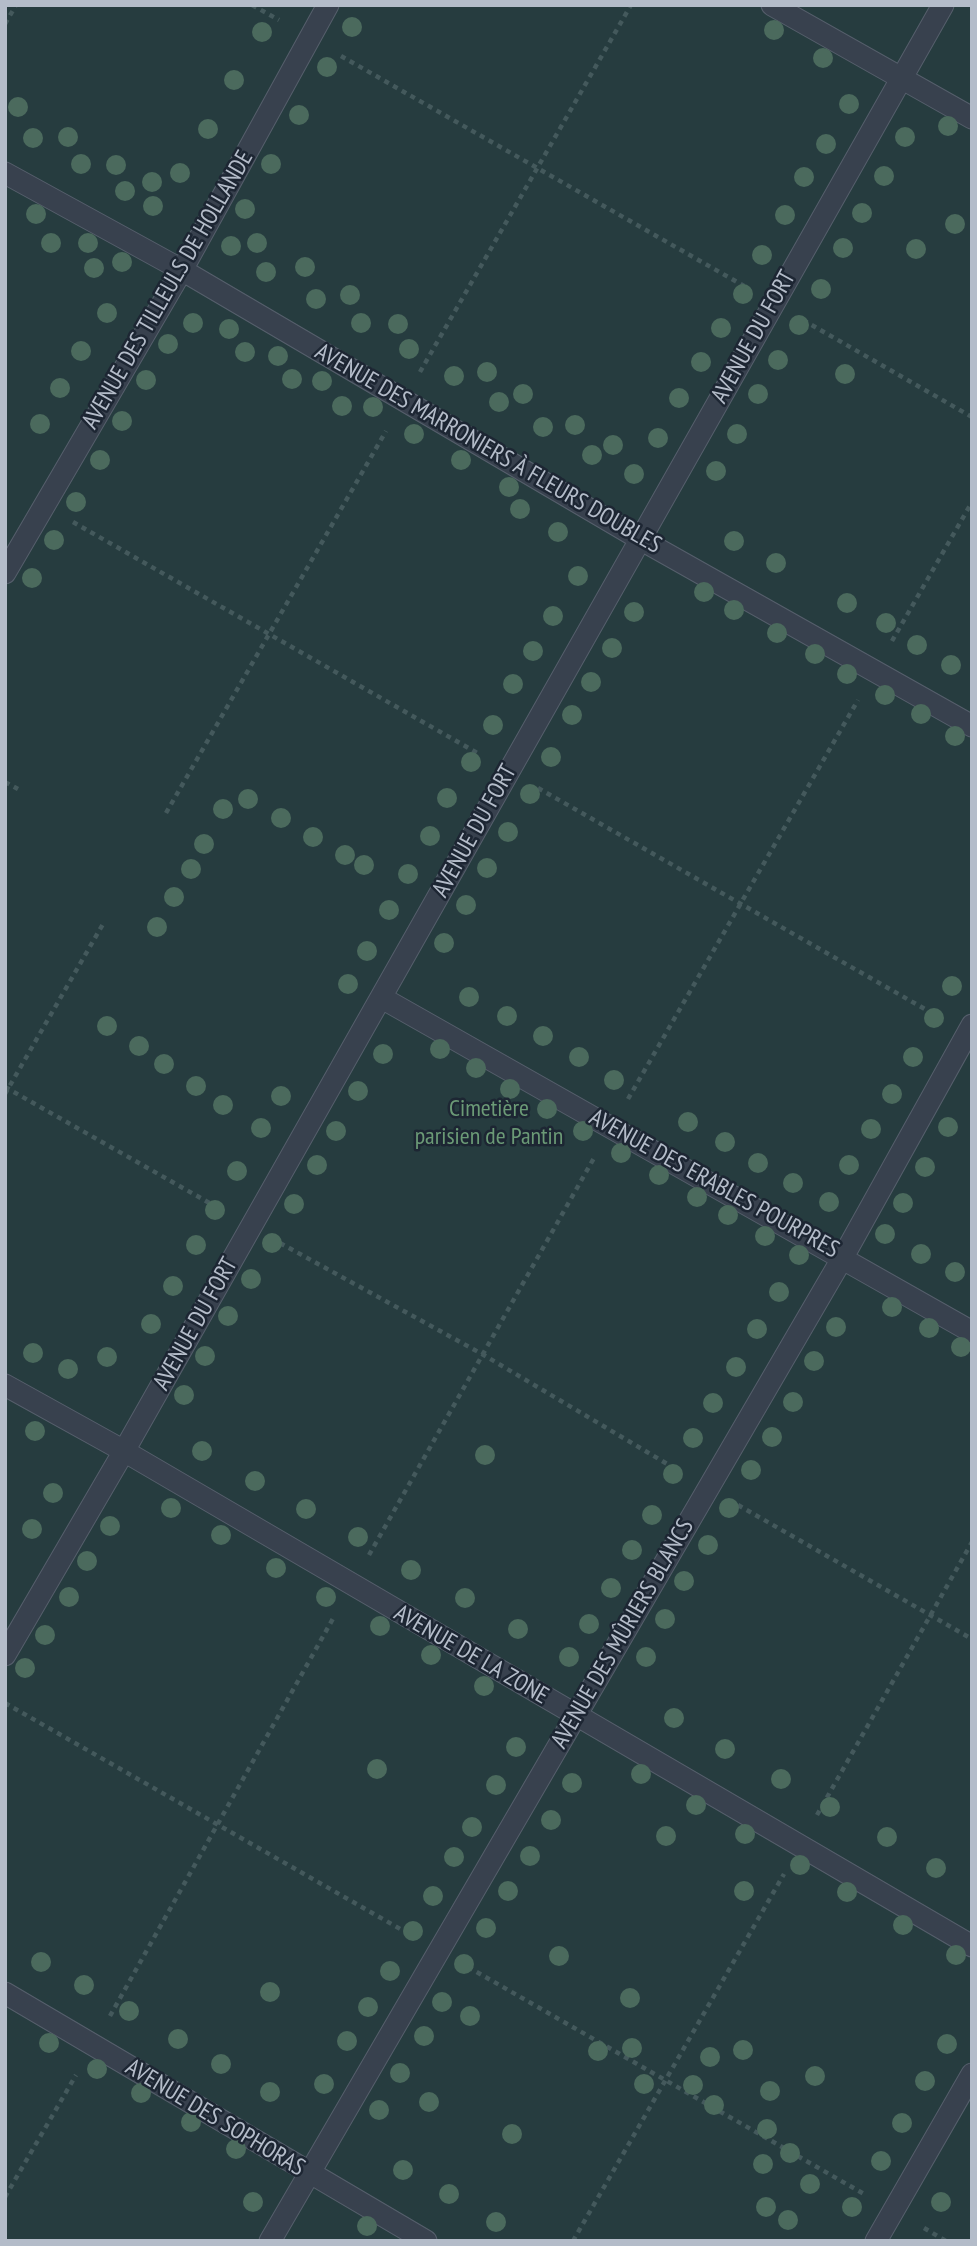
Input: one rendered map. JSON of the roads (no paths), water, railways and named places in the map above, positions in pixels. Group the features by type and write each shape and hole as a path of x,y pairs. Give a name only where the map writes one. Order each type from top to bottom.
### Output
{"lane":[{"name":"AVENUE DES TILLEULS DE HOLLANDE","path":"5,573 182,270 328,5"},
{"path":"772,5 972,118"},
{"name":"AVENUE DU FORT","path":"5,1655 382,998 943,5"},
{"name":"AVENUE DES MARRONIERS À FLEURS DOUBLES","path":"5,173 182,270 640,539 972,726"},
{"name":"AVENUE DES ERABLES POURPRES","path":"382,998 972,1332"},
{"name":"AVENUE DES MÛRIERS BLANCS","path":"270,2241 843,1257 972,1025"},
{"name":"AVENUE DE LA ZONE","path":"5,1385 124,1451 972,1945"},
{"name":"AVENUE DES SOPHORAS","path":"5,1993 426,2241"},
{"path":"876,2241 972,2074"}],"park label":[{"name":"Cimetière parisien de Pantin","path":"489,1123"}]}
